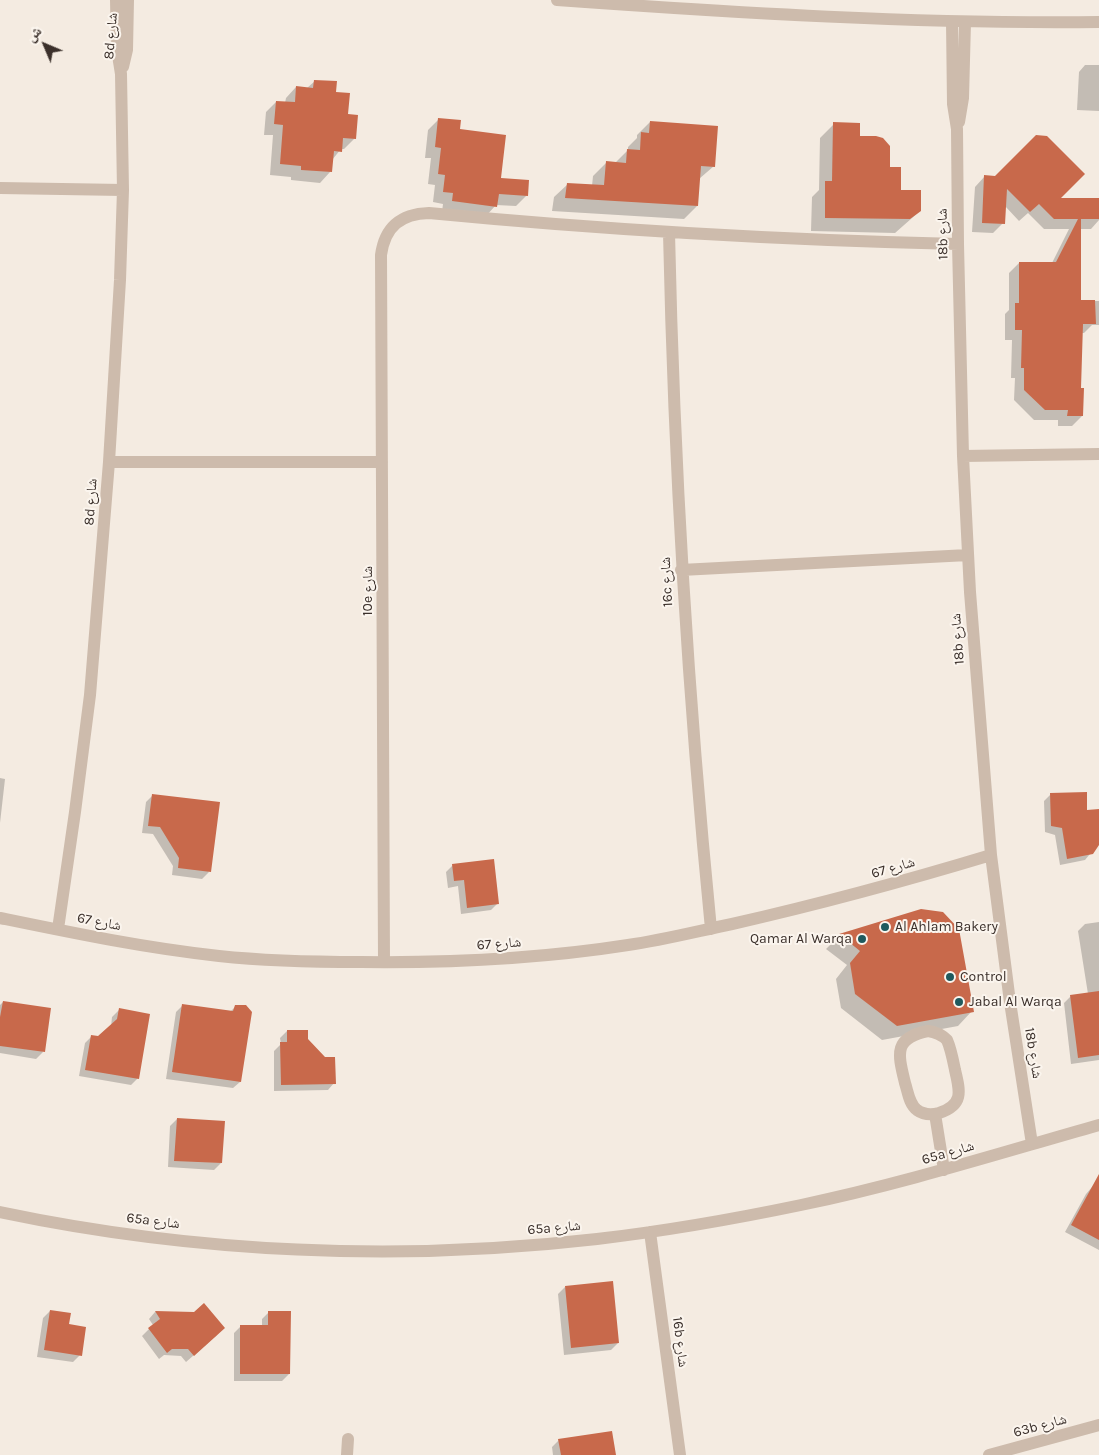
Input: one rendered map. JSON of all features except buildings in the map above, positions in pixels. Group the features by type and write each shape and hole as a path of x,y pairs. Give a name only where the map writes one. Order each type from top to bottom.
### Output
{"street":[{"name":"8d شارع","path":"58,930 90,695 109,462 120,280 123,190 121,74 117,49 116,0"},
{"name":"8d شارع","path":"121,74 126,50 128,0"},
{"path":"558,0 658,8 952,22 1099,22"},
{"name":"18b شارع","path":"952,22 953,104 957,129 963,456 980,726 991,855 1010,1002 1032,1144"},
{"name":"18b شارع","path":"957,129 963,98 965,22"},
{"path":"0,188 123,190"},
{"name":"10e شارع","path":"384,962 381,255 383,243 388,232 396,223 418,213 669,233"},
{"path":"669,233 812,240 958,244"},
{"name":"16c شارع","path":"669,233 681,570 710,928"},
{"path":"963,456 1099,454"},
{"path":"109,462 382,462"},
{"path":"681,570 968,555"},
{"name":"شارع 67","path":"0,918 140,945 221,956 302,962 466,962 548,956 630,945 804,908 991,855"},
{"path":"928,1031 942,1035 947,1040 960,1088 957,1102 952,1107 935,1114 927,1115 919,1112 913,1106 909,1099 899,1052 902,1044 908,1037 928,1031"},
{"path":"935,1114 944,1170"},
{"name":"65a شارع","path":"0,1212 106,1231 272,1248 355,1251 438,1250 541,1244 650,1232 728,1220 804,1204 944,1170 1099,1126"},
{"name":"16b شارع","path":"650,1232 680,1455"},
{"name":"63b شارع","path":"989,1455 1099,1425"},
{"path":"347,1455 348,1439"}],"place":[{"name":"Al Ahlam Bakery","path":"885,927"},
{"name":"Qamar Al Warqa","path":"862,939"},
{"name":"Control","path":"950,977"},
{"name":"Jabal Al Warqa","path":"959,1002"}]}
